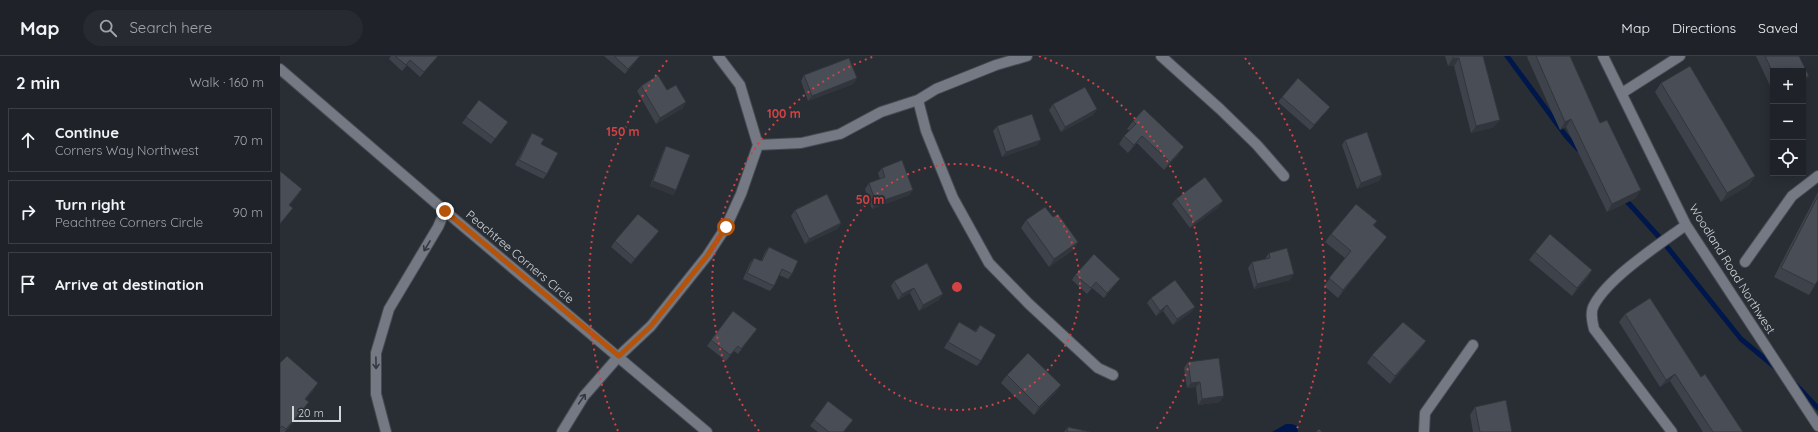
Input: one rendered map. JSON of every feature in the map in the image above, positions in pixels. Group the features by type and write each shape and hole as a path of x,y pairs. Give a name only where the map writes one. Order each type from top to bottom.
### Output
{"street":[{"path":"562,432 584,396 619,356 651,326 707,256 726,227 741,194 758,144 740,85 718,56"},
{"path":"758,144 801,143 840,134 880,112 918,100 936,89 996,65 1027,56"},
{"path":"1161,56 1220,109 1284,176"},
{"name":"Woodland Road Northwest","path":"1603,56 1686,224 1818,426"},
{"path":"1622,93 1680,56"},
{"name":"Peachtree Corners Circle","path":"280,69 445,211 619,356 707,432"},
{"path":"918,100 926,131 953,198 989,263 1029,304 1098,368 1113,375"},
{"path":"1745,262 1792,196 1818,176"},
{"path":"386,432 376,394 376,353 389,309 438,227 445,211"},
{"path":"1672,432 1594,329 1591,317 1593,305 1614,279 1686,224"},
{"path":"1424,432 1425,413 1473,345"}],"water":[{"path":"1286,424 1297,426 1298,432 1272,432"}],"building":[{"path":"395,56 438,56 424,72 410,60 406,65"},
{"path":"614,56 640,56 628,69"},
{"path":"1453,56 1483,56 1500,120 1476,126 1459,58 1453,58"},
{"path":"1536,56 1570,56 1600,123 1607,120 1641,190 1612,204 1571,119 1565,122"},
{"path":"1765,56 1799,56 1805,68 1771,68"},
{"path":"849,58 857,78 812,96 804,75"},
{"path":"1690,66 1755,176 1727,193 1661,83"},
{"path":"1806,70 1809,76 1806,78"},
{"path":"658,75 667,90 676,85 686,102 660,118 641,86"},
{"path":"1298,78 1330,107 1314,125 1282,97"},
{"path":"1085,87 1097,109 1065,127 1053,104"},
{"path":"479,100 508,122 495,139 466,117"},
{"path":"1144,109 1184,147 1170,162 1142,136 1134,145 1124,136 1136,124 1133,121"},
{"path":"1032,114 1041,140 1006,152 997,126"},
{"path":"1367,132 1382,175 1361,183 1345,140"},
{"path":"532,133 544,139 541,144 558,153 547,174 519,160"},
{"path":"666,146 690,155 676,190 653,181"},
{"path":"902,160 913,190 876,203 869,183 885,177 882,168"},
{"path":"280,171 302,189 289,205 293,208 280,224"},
{"path":"1205,177 1223,201 1194,223 1176,199"},
{"path":"827,194 841,223 809,239 795,210"},
{"path":"1818,196 1818,280 1815,285 1781,268"},
{"path":"1356,204 1377,221 1373,225 1387,237 1343,290 1329,278 1351,251 1331,234"},
{"path":"1045,207 1053,217 1058,214 1078,242 1054,259 1026,220"},
{"path":"638,214 659,231 635,259 615,241"},
{"path":"1550,234 1592,270 1577,288 1535,252"},
{"path":"769,247 798,261 792,274 782,269 774,286 747,273 754,258 762,261"},
{"path":"1287,248 1294,274 1257,284 1252,262 1270,258 1269,253"},
{"path":"1094,254 1120,279 1107,293 1096,282 1091,288 1075,275"},
{"path":"927,263 943,294 923,305 914,288 902,294 894,281"},
{"path":"1175,280 1195,307 1177,319 1167,305 1160,311 1151,298"},
{"path":"1650,298 1701,377 1705,374 1743,432 1713,432 1675,374 1666,380 1625,314"},
{"path":"733,311 757,329 741,349 738,346 730,355 711,340"},
{"path":"959,322 976,332 980,325 996,335 981,361 948,342"},
{"path":"1403,322 1426,341 1395,376 1372,355"},
{"path":"1028,353 1061,385 1039,407 1007,375"},
{"path":"287,356 318,383 305,399 309,402 286,429 282,426 280,428 280,363"},
{"path":"1219,358 1224,396 1202,399 1200,382 1191,383 1188,362"},
{"path":"1506,400 1512,432 1480,432 1475,407"},
{"path":"828,401 853,420 843,432 829,432 814,420"},
{"path":"1068,427 1090,432 1067,432"}],"waterway":[{"path":"1507,56 1566,136 1578,149"},
{"path":"1623,197 1660,238 1741,339 1776,368"},
{"path":"1796,385 1818,408"}],"route":[{"path":"445,211 619,356 651,326 707,256 726,227"}]}
